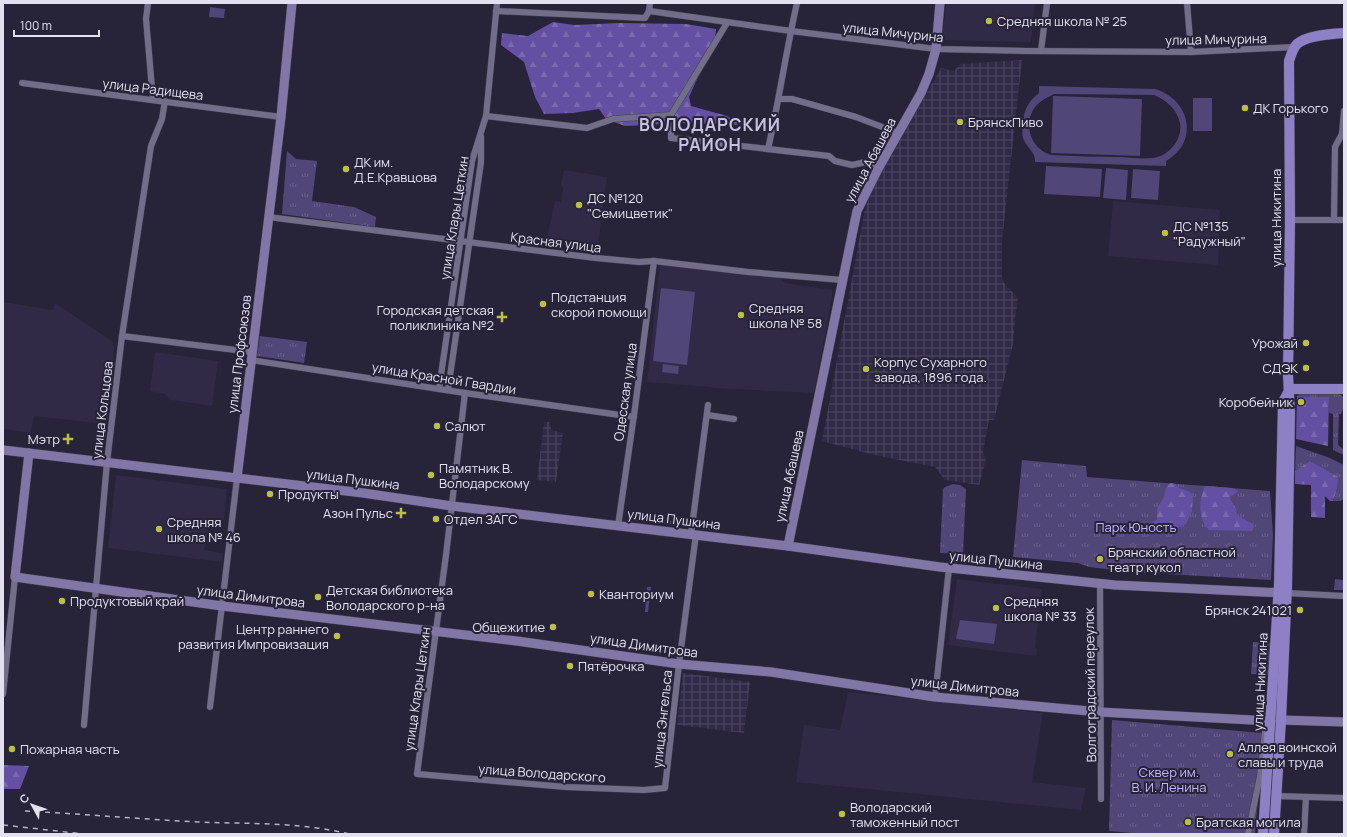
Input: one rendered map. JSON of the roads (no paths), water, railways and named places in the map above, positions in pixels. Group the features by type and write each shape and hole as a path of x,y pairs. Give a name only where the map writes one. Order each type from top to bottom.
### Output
{"main road":[{"name":"улица Профсоюзов","path":"237,478 281,117 292,3"},
{"name":"улица Абашева","path":"788,546 857,211 878,169 921,93 929,74 936,49 940,3"},
{"path":"1294,47 1301,41 1308,38 1344,33"},
{"name":"улица Никитина","path":"1263,834 1282,593 1290,389 1288,375 1290,220 1289,61 1294,47"},
{"path":"1290,389 1344,389"},
{"name":"улица Пушкина","path":"3,450 368,494 452,506 694,534 949,568 1100,584 1282,593"},
{"path":"15,577 29,453"},
{"name":"улица Димитрова","path":"15,577 222,606 436,631 680,664 771,672 935,697 1100,712 1344,722"},
{"name":"улица Никитина","path":"1273,720 1276,796 1274,834"}],"street":[{"path":"148,3 146,20 153,100"},
{"name":"улица Клары Цеткин","path":"439,389 472,161 486,116 497,3"},
{"path":"496,11 645,18 649,11 650,3"},
{"path":"768,149 779,99 790,31 797,3"},
{"path":"1041,51 1046,3"},
{"path":"1187,3 1191,52"},
{"name":"улица Мичурина","path":"649,11 727,23 936,49 1191,52 1294,47"},
{"path":"727,23 671,115 671,138 829,156 835,161 852,165 866,162 878,169"},
{"name":"улица Радищева","path":"22,83 281,117"},
{"path":"779,99 792,99 856,117 898,134"},
{"name":"улица Кольцова","path":"84,725 107,462 122,336 151,146 162,119 164,101"},
{"path":"1334,220 1335,147 1342,134 1344,111"},
{"path":"486,116 587,128 613,119 671,115"},
{"path":"448,390 481,162 481,134"},
{"name":"Красная улица","path":"268,217 596,258 639,262 654,261 748,272 842,280"},
{"path":"1290,220 1344,220"},
{"name":"Одесская улица","path":"618,526 654,261"},
{"name":"улица Красной Гвардии","path":"122,336 252,356 439,389 634,417"},
{"name":"улица Клары Цеткин","path":"417,774 452,506 465,393"},
{"name":"улица Энгельса","path":"666,788 708,405"},
{"path":"707,415 734,418"},
{"name":"улица Профсоюзов","path":"210,707 237,478"},
{"path":"935,697 949,568"},
{"path":"3,694 15,577"},
{"name":"Волгоградский переулок","path":"1100,584 1101,799"},
{"name":"улица Пушкина","path":"1282,593 1344,596"},
{"path":"1248,834 1273,720"},
{"name":"улица Володарского","path":"417,774 566,787 644,790 666,788"},
{"path":"1276,796 1344,798"},
{"path":"1304,834 1306,797"}],"railway":[{"path":"25,811 198,822 293,825 349,834"},
{"path":"3,825 84,834"}],"place":[{"name":"Средняя школа № 25","path":"989,21"},
{"name":"ДК Горького","path":"1245,108"},
{"name":"БрянскПиво","path":"960,122"},
{"name":"ДК им. Д.Е.Кравцова","path":"346,169"},
{"name":"ДС №120 \"Семицветик\"","path":"579,205"},
{"name":"ДС №135 \"Радужный\"","path":"1165,233"},
{"name":"Подстанция скорой помощи","path":"543,304"},
{"name":"Средняя школа № 58","path":"741,315"},
{"name":"Городская детская поликлиника №2","path":"502,317"},
{"name":"Урожай","path":"1306,343"},
{"name":"СДЭК","path":"1306,368"},
{"name":"Корпус Сухарного завода, 1896 года.","path":"866,369"},
{"name":"Коробейник","path":"1301,402"},
{"name":"Салют","path":"437,426"},
{"name":"Мэтр","path":"68,439"},
{"name":"Памятник В. Володарскому","path":"431,475"},
{"name":"Продукты","path":"270,494"},
{"name":"Азон Пульс","path":"401,513"},
{"name":"Отдел ЗАГС","path":"436,519"},
{"name":"Средняя школа № 46","path":"159,529"},
{"name":"Брянский областной театр кукол","path":"1100,559"},
{"name":"Кванториум","path":"591,594"},
{"name":"Детская библиотека Володарского р-на","path":"318,597"},
{"name":"Продуктовый край","path":"62,601"},
{"name":"Средняя школа № 33","path":"996,608"},
{"name":"Брянск 241021","path":"1300,610"},
{"name":"Общежитие","path":"553,627"},
{"name":"Центр раннего развития Импровизация","path":"337,636"},
{"name":"Пятёрочка","path":"570,666"},
{"name":"Пожарная часть","path":"12,749"},
{"name":"Аллея воинской славы и труда","path":"1230,754"},
{"name":"Володарский таможенный пост","path":"842,814"},
{"name":"Братская могила","path":"1188,822"}],"district":[{"name":"ВОЛОДАРСКИЙ РАЙОН","path":"710,135"}],"park label":[{"name":"Парк Юность","path":"1136,527"},
{"name":"Сквер им. В. И. Ленина","path":"1169,780"}]}
